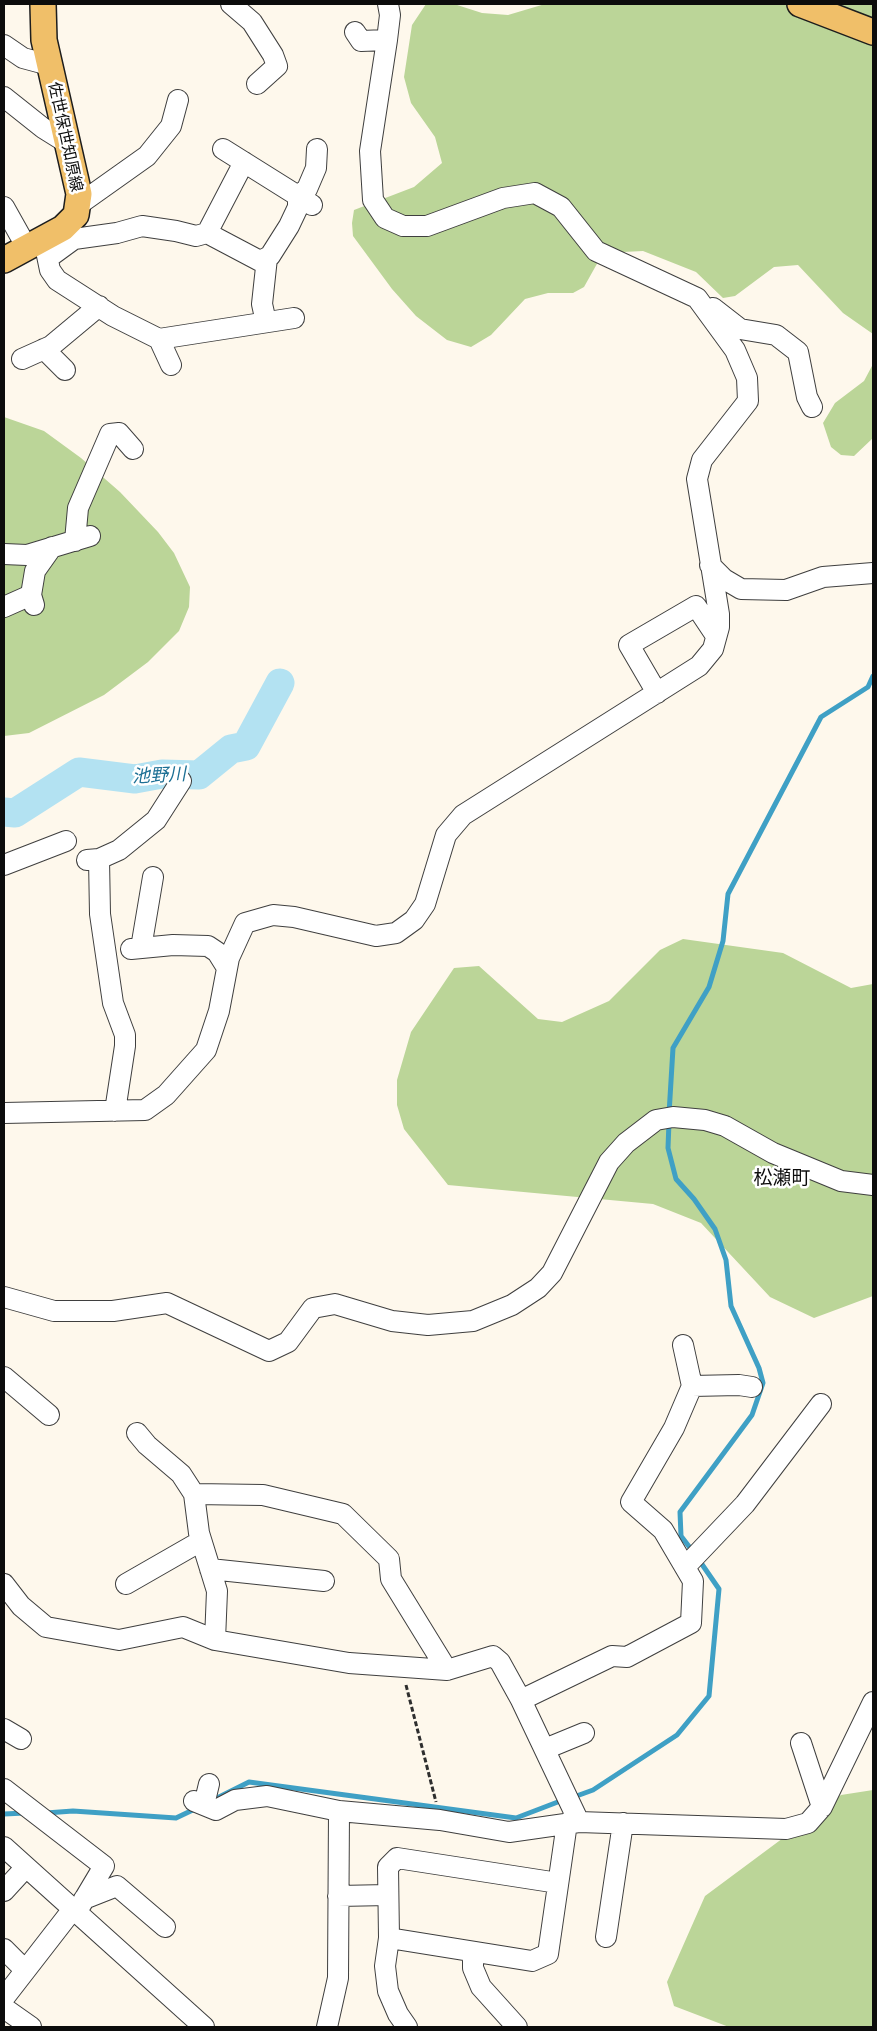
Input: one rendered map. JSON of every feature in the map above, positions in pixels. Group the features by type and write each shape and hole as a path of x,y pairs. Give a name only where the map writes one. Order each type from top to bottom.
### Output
{"main road":[{"name":"佐世保世知原線","path":"4,260 39,249 76,215 78,205 79,194 44,40 43,4"},
{"path":"800,4 873,32"}],"street":[{"path":"231,4 252,22 277,66 257,84"},
{"path":"388,4 390,14 370,151 373,200 385,218 403,226 427,226 503,198 535,193 561,207 596,251 697,298 718,310 729,321 740,328 776,335 793,348 798,352 807,397 812,407"},
{"path":"355,32 361,41 386,40"},
{"path":"4,45 23,58 49,65"},
{"path":"4,97 67,143"},
{"path":"78,205 147,156 171,126 178,100"},
{"path":"224,149 305,201"},
{"path":"39,249 74,239 142,226 196,236 207,233 260,261 270,256 289,226 298,207 305,201 307,189 316,168 317,149"},
{"path":"207,233 244,162"},
{"path":"4,207 39,249 56,280 159,339 171,365"},
{"path":"266,322 262,304 267,258"},
{"path":"4,1113 145,1110 166,1095 206,1050 219,1011 229,958 245,923 273,915 294,917 376,936 396,933 414,920 425,904 446,834 463,815 699,666 713,648 719,627 697,479 702,460 748,402 748,378 735,350 697,298"},
{"path":"22,359 51,346 99,306"},
{"path":"159,339 294,318"},
{"path":"44,349 65,370"},
{"path":"4,554 27,555 82,538 78,508 110,434 119,433 133,448"},
{"path":"4,607 32,600 35,571 52,547"},
{"path":"710,566 724,579 741,589 786,590 823,577 873,573"},
{"path":"657,693 629,644 696,606 716,636"},
{"path":"115,1110 125,1046 124,1035 113,1003 93,859 119,850 156,820 181,782"},
{"path":"4,865 66,841"},
{"path":"153,877 136,949 173,945 208,946 217,952 227,968"},
{"path":"4,1297 54,1311 113,1311 167,1303 269,1350 288,1342 313,1308 335,1304 401,1322 428,1325 472,1321 512,1304 538,1288 552,1273 610,1162 626,1143 656,1120 673,1117 705,1120 725,1126 773,1153 841,1181 873,1186"},
{"path":"522,1700 612,1656 627,1656 691,1623 693,1581 663,1530 631,1502 674,1428 692,1386 683,1345"},
{"path":"4,1377 49,1415"},
{"path":"692,1386 739,1385 752,1387"},
{"path":"685,1567 745,1504 820,1404"},
{"path":"137,1433 146,1445 181,1474 194,1494 201,1540 217,1591 215,1640"},
{"path":"194,1494 263,1495 343,1514 389,1559 391,1579 446,1670"},
{"path":"126,1584 201,1540"},
{"path":"210,1569 324,1581"},
{"path":"4,1584 21,1606 46,1627 119,1640 183,1627 215,1640 349,1663 446,1670 493,1656 500,1662 522,1700 573,1822 558,1883 548,1954 532,1961 389,1938"},
{"path":"209,1784 199,1803 216,1810 235,1800 267,1796 339,1810 440,1820 509,1832 573,1822 786,1829 808,1824 822,1806 873,1702"},
{"path":"544,1749 584,1733"},
{"path":"801,1743 822,1806"},
{"path":"4,1788 104,1866 78,1907 4,1998"},
{"path":"332,2024 338,1978 339,1810"},
{"path":"606,1937 622,1823"},
{"path":"4,1847 26,1867 78,1907 204,2027"},
{"path":"407,2027 398,2014 388,1991 385,1966 389,1938 388,1867 397,1858 558,1883"},
{"path":"4,1891 26,1867"},
{"path":"78,1907 117,1886 165,1927"},
{"path":"338,1896 388,1895"},
{"path":"4,1949 25,1970"},
{"path":"473,1952 473,1968 481,1987 517,2027"},
{"path":"4,1958 4,1964"},
{"path":"4,2008 31,2027"}],"path":[{"path":"402,1668 440,1820"}],"green space":[{"path":"426,4 454,4 482,13 508,15 545,4 873,4 873,334 843,313 798,265 774,267 735,296 723,298 696,272 643,251 603,253 584,287 573,293 548,293 525,299 491,335 471,347 447,340 416,316 392,289 353,236 352,223 354,210 414,187 442,163 435,137 411,103 404,77 412,25"},
{"path":"873,364 873,438 854,456 841,455 831,447 823,423 835,403 864,381"},
{"path":"4,417 44,431 81,458 120,492 158,532 174,553 190,587 189,607 179,631 148,662 104,695 29,733 4,736"},
{"path":"683,939 783,953 851,988 873,984 873,1296 814,1318 770,1297 701,1223 653,1204 448,1185 404,1129 397,1105 397,1080 411,1032 454,968 479,966 538,1019 562,1022 609,1001 660,950"},
{"path":"873,1790 873,2027 729,2027 674,2006 667,1982 705,1896 841,1795"}],"waterway":[{"path":"669,1114 673,1048 709,987 723,941 728,894 821,717 868,687 873,676"},
{"name":"池野川","path":"4,812 15,813 79,772 135,779 162,774 199,775 231,749 246,746 280,683"},
{"path":"669,1122 668,1148 676,1179 694,1199 715,1229 726,1260 731,1306 759,1368 763,1383 752,1415 680,1512 681,1536 694,1553"},
{"path":"571,1798 593,1790 677,1735 709,1696 719,1589 699,1560"},
{"path":"211,1801 249,1782 516,1818 563,1800"},
{"path":"46,1813 73,1811 176,1818 197,1808"},
{"path":"4,1814 25,1813"}],"district":[{"name":"松瀬町","path":"782,1179"}]}
